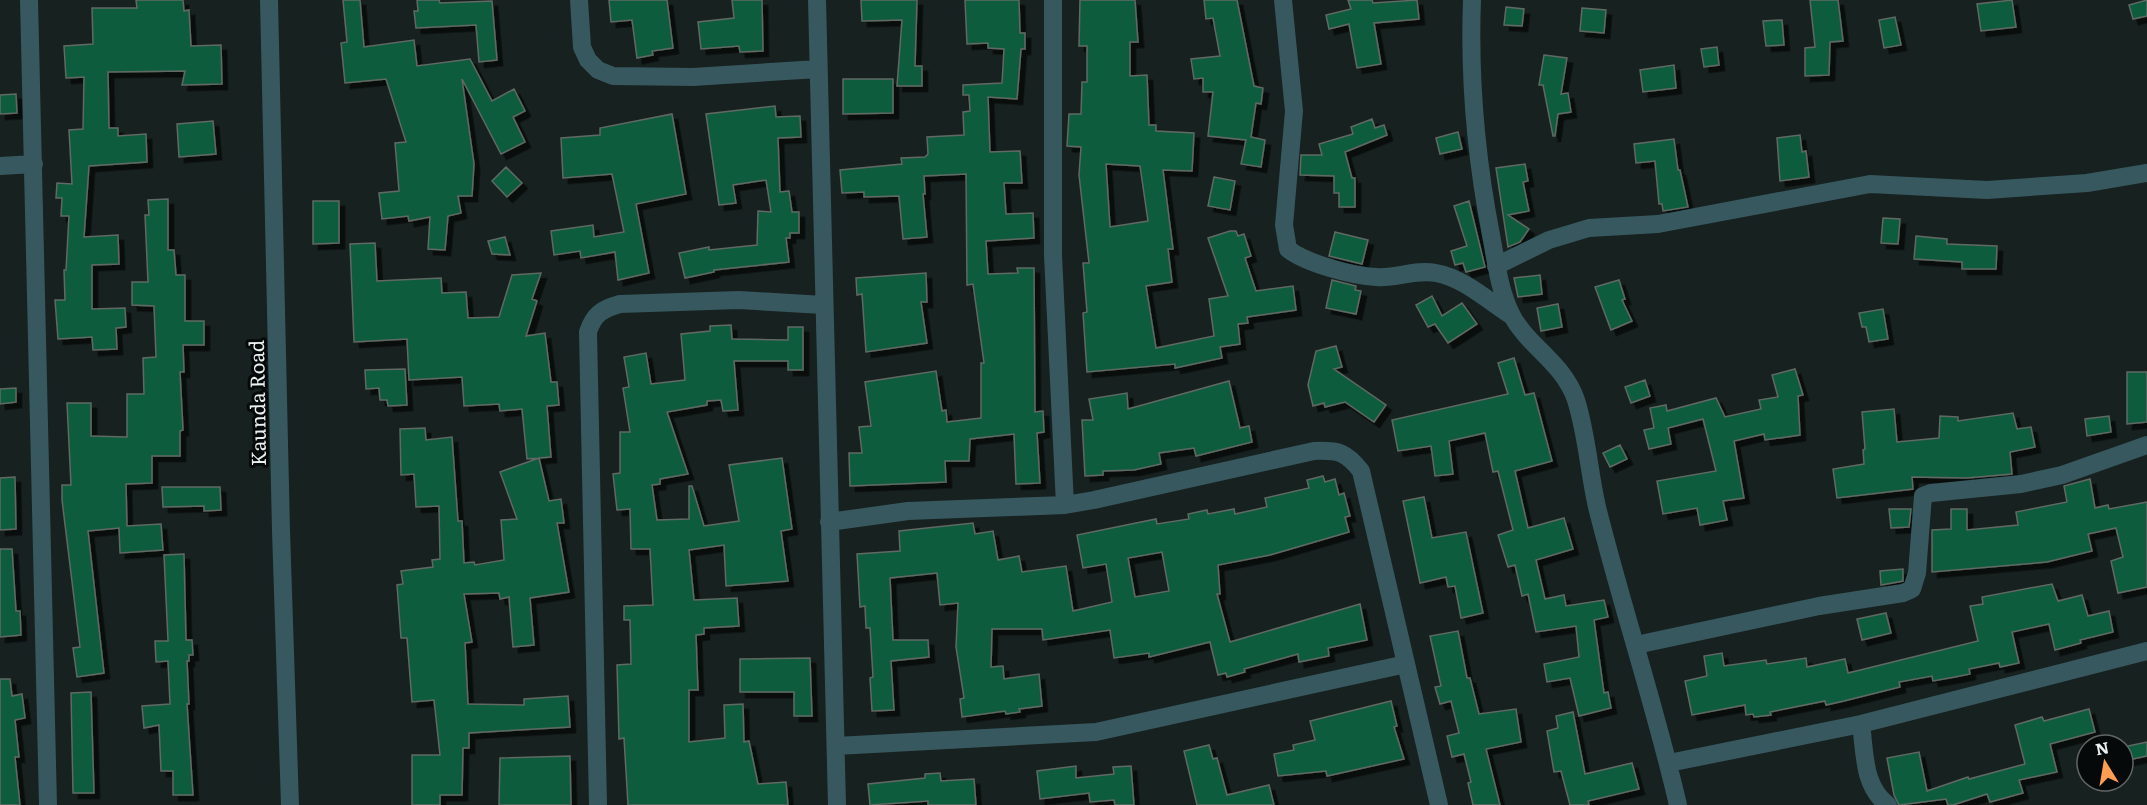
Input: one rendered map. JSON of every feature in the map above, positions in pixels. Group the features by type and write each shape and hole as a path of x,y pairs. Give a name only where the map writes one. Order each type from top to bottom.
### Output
{"street":[{"path":"29,0 48,805"},
{"name":"Kaunda Road","path":"269,0 290,805"},
{"path":"579,0 582,47 588,60 598,70 613,76 693,76 818,69"},
{"path":"817,0 837,805"},
{"path":"1053,0 1053,255 1065,504"},
{"path":"1284,0 1294,111 1284,225 1288,249 1296,256 1320,264 1377,278 1419,271 1451,277 1512,316"},
{"path":"1472,0 1470,65 1484,200 1503,294 1512,316 1537,348 1557,365 1576,400 1597,507 1669,762 1678,805"},
{"path":"0,166 34,165"},
{"path":"1496,266 1549,240 1589,228 1658,225 1870,184 1987,190 2087,183 2147,173"},
{"path":"598,805 588,332 593,318 603,309 620,304 739,300 824,305"},
{"path":"1636,645 1829,604 1903,593 1912,589 1917,573 1923,496 1931,492 2011,486 2052,477 2147,445"},
{"path":"829,522 908,511 1065,504 1094,500 1314,451 1333,450 1349,456 1361,471 1439,805"},
{"path":"1669,762 1861,724 2147,651"},
{"path":"836,747 1096,732 1406,664"},
{"path":"1861,724 1870,783 1874,793 1888,805"}],"building":[{"path":"136,0 183,0 184,11 189,10 191,46 221,45 222,84 182,85 185,71 108,72 109,128 118,128 118,136 146,134 147,162 89,166 84,237 118,235 119,264 92,265 92,309 125,308 126,327 116,328 117,349 93,350 92,337 58,339 55,300 65,300 64,270 66,270 69,216 61,216 62,198 56,198 57,183 72,184 69,130 83,129 84,77 66,78 64,46 93,44 92,8 137,8"},
{"path":"343,0 360,0 364,47 414,40 417,66 470,59 492,101 514,89 525,111 513,117 525,142 501,154 462,79 474,164 472,196 458,196 461,213 448,216 445,250 428,249 430,217 409,221 408,216 382,219 379,193 399,191 395,143 406,142 386,79 345,83 341,43 347,42"},
{"path":"417,0 439,0 440,3 492,1 497,60 479,62 476,25 416,28 414,11 418,11"},
{"path":"609,0 667,0 673,48 652,51 653,55 637,58 632,20 611,22"},
{"path":"732,0 762,0 763,51 740,52 739,46 701,49 698,22 734,18"},
{"path":"861,0 917,0 915,66 922,66 922,86 897,86 902,20 862,21"},
{"path":"965,0 1019,0 1020,33 1025,33 1025,49 1021,49 1017,99 988,97 990,152 1020,151 1022,183 1004,183 1006,214 1033,213 1034,238 986,241 988,274 1018,273 1017,268 1034,268 1035,412 1043,411 1044,432 1037,433 1040,483 1016,484 1014,434 970,439 969,461 945,461 946,482 850,486 849,453 862,453 859,427 871,426 865,382 936,371 942,411 946,410 947,422 981,418 981,363 984,363 973,284 967,285 966,174 924,176 925,194 923,194 927,237 903,239 899,196 864,197 864,192 842,193 840,170 902,164 901,158 925,157 928,154 927,137 964,135 963,112 970,111 969,95 963,95 963,85 1002,83 1004,49 988,48 988,43 967,44"},
{"path":"1080,0 1135,0 1138,42 1130,42 1130,76 1147,75 1149,125 1156,125 1156,131 1194,133 1192,171 1163,170 1173,249 1168,249 1172,282 1146,286 1156,348 1214,336 1209,299 1228,296 1208,238 1230,231 1236,231 1238,236 1244,234 1251,256 1245,258 1256,291 1293,286 1296,310 1247,317 1248,323 1238,324 1240,344 1220,347 1222,358 1175,368 1175,364 1087,372 1083,313 1087,312 1083,263 1089,263 1079,175 1081,147 1067,146 1069,114 1081,114 1082,82 1087,82 1087,46 1079,46","holes":["1106,164 1140,166 1148,221 1110,227"]},
{"path":"1204,0 1237,0 1254,86 1263,88 1261,104 1256,103 1251,137 1265,140 1261,167 1241,164 1246,140 1208,136 1213,92 1203,92 1203,78 1194,79 1191,59 1220,56 1213,18 1206,19"},
{"path":"1348,0 1372,0 1373,3 1417,0 1419,19 1374,23 1381,64 1357,68 1349,24 1329,29 1326,15 1351,9"},
{"path":"1810,0 1838,0 1843,41 1830,42 1829,75 1805,76 1805,48 1815,47"},
{"path":"2012,0 2016,27 1981,31 1977,4"},
{"path":"2147,0 2147,16 2133,19 2129,5"},
{"path":"1506,7 1524,9 1522,26 1504,25"},
{"path":"1582,8 1606,10 1604,33 1580,31"},
{"path":"1895,17 1901,45 1884,48 1879,20"},
{"path":"1782,20 1784,45 1766,46 1763,21"},
{"path":"1717,47 1719,65 1704,67 1701,49"},
{"path":"1544,55 1567,58 1561,94 1568,93 1571,112 1558,114 1555,136 1553,136 1543,85 1539,85"},
{"path":"1674,65 1676,88 1643,92 1640,70"},
{"path":"843,79 893,79 893,113 843,114"},
{"path":"16,94 17,113 0,114 0,95"},
{"path":"775,106 776,117 800,116 801,137 778,138 780,192 789,191 792,212 799,212 799,233 790,233 790,238 786,238 789,262 714,270 714,272 685,278 679,253 709,247 709,250 757,245 758,211 771,212 766,180 733,185 736,203 719,205 706,114"},
{"path":"672,114 686,194 636,204 649,273 618,280 615,252 581,258 580,251 554,255 551,231 593,225 594,237 624,232 612,174 563,178 561,138 600,135 600,128"},
{"path":"1372,119 1375,128 1384,125 1387,135 1345,152 1352,178 1355,178 1355,207 1339,207 1339,193 1334,193 1334,176 1300,175 1301,155 1322,155 1319,144 1353,134 1351,127"},
{"path":"213,121 216,154 179,157 177,124"},
{"path":"1458,132 1462,149 1440,154 1436,138"},
{"path":"1800,135 1802,152 1806,151 1809,177 1780,181 1777,138"},
{"path":"1674,139 1678,170 1680,170 1688,207 1663,211 1662,204 1659,204 1655,161 1636,163 1634,144"},
{"path":"1525,164 1528,181 1523,182 1529,211 1508,215 1529,229 1520,242 1508,247 1496,168"},
{"path":"506,167 522,183 507,197 492,181"},
{"path":"1214,177 1235,181 1230,210 1208,206"},
{"path":"168,199 168,250 174,250 176,275 185,275 185,321 204,321 204,345 183,345 184,372 180,372 183,430 180,431 180,456 152,456 152,483 126,484 127,526 161,524 163,550 120,553 119,528 88,531 104,673 77,677 73,648 80,647 62,500 62,485 71,485 67,403 91,403 91,436 127,437 127,394 144,394 143,358 156,357 154,306 132,305 132,282 148,282 145,215 149,215 148,200"},
{"path":"313,201 339,201 339,243 313,244"},
{"path":"1469,201 1485,267 1466,272 1463,263 1455,265 1451,251 1467,246 1454,206"},
{"path":"1883,218 1900,219 1898,244 1881,243"},
{"path":"1335,232 1368,240 1362,264 1329,256"},
{"path":"1916,236 1947,239 1947,244 1997,246 1996,269 1962,269 1962,262 1914,259"},
{"path":"505,237 510,255 492,254 488,241"},
{"path":"375,243 377,281 441,278 442,293 466,292 468,318 499,317 512,275 541,273 532,299 537,301 526,336 545,333 551,382 557,382 559,405 547,406 551,457 527,459 522,409 500,411 499,404 464,406 462,377 409,380 407,339 354,342 350,244"},
{"path":"926,273 927,302 921,302 927,343 866,352 862,294 857,295 856,278"},
{"path":"1540,275 1542,294 1518,297 1514,278"},
{"path":"1332,280 1356,286 1355,290 1361,291 1356,314 1326,308"},
{"path":"1619,280 1625,299 1622,300 1632,321 1611,330 1595,287"},
{"path":"1432,296 1442,316 1462,303 1477,324 1448,343 1435,324 1428,327 1416,305"},
{"path":"1558,304 1562,327 1541,331 1537,308"},
{"path":"1883,309 1888,339 1869,342 1866,327 1862,327 1859,313"},
{"path":"731,325 732,339 788,340 788,327 803,327 803,370 788,370 788,361 734,361 738,410 723,411 721,400 707,401 707,405 667,412 688,474 660,479 660,484 652,485 657,520 689,519 689,486 692,486 704,526 739,521 729,465 782,458 792,529 781,531 788,581 726,586 724,545 689,550 694,600 737,598 739,626 704,628 704,634 696,635 698,690 689,690 689,742 725,738 724,705 743,704 744,742 749,741 758,784 786,782 788,805 628,805 624,738 619,739 617,665 631,664 630,620 624,620 624,606 653,605 650,549 631,549 630,509 617,510 613,474 620,473 620,432 630,432 623,388 629,387 624,357 646,353 651,384 685,380 681,334 710,331 710,326"},
{"path":"1336,346 1342,367 1334,369 1386,405 1374,422 1345,402 1325,407 1324,403 1313,406 1308,385 1316,351"},
{"path":"1514,358 1525,395 1534,393 1552,461 1515,471 1528,528 1564,518 1573,549 1536,560 1545,599 1564,595 1566,606 1604,600 1608,617 1594,620 1604,693 1608,692 1611,708 1579,716 1570,678 1547,682 1544,664 1579,657 1576,626 1536,632 1528,594 1522,596 1515,565 1508,567 1498,535 1513,530 1498,471 1493,472 1485,433 1449,441 1453,474 1435,476 1431,446 1398,451 1392,420 1508,394 1498,363"},
{"path":"405,369 407,405 388,406 387,400 380,400 379,388 366,389 365,370"},
{"path":"1795,369 1803,395 1798,396 1800,435 1765,440 1764,434 1734,441 1744,498 1723,501 1727,520 1700,525 1697,508 1663,514 1657,481 1716,471 1703,419 1668,428 1671,444 1649,449 1644,430 1654,428 1650,408 1666,405 1667,411 1716,398 1725,417 1761,409 1759,400 1778,397 1772,375"},
{"path":"2127,372 2147,372 2147,422 2127,424"},
{"path":"1645,380 1650,396 1631,403 1625,387"},
{"path":"1229,381 1240,428 1249,426 1252,442 1196,456 1194,448 1159,453 1161,464 1134,470 1103,471 1103,475 1085,476 1082,420 1093,420 1089,399 1127,393 1128,409"},
{"path":"16,388 16,402 0,404 0,389"},
{"path":"1894,409 1897,442 1939,438 1940,416 1958,417 1958,421 2013,413 2017,429 2031,427 2035,447 2010,452 2012,474 1967,478 1912,477 1913,489 1837,498 1833,469 1864,464 1862,412"},
{"path":"2109,416 2111,432 2087,436 2085,419"},
{"path":"425,428 426,440 452,437 458,521 462,521 464,563 474,562 475,565 504,560 501,520 517,519 500,472 539,458 549,501 561,499 564,523 557,523 569,592 530,598 534,645 513,647 509,597 500,599 499,593 464,594 472,642 465,643 468,704 524,705 524,699 568,696 570,727 469,733 469,748 463,748 462,795 440,795 440,805 412,805 412,755 440,755 434,700 412,702 407,638 401,638 397,585 403,584 401,571 433,567 432,560 440,559 439,506 416,507 414,474 401,475 400,429"},
{"path":"1620,445 1627,459 1610,467 1603,453"},
{"path":"1323,476 1325,482 1335,479 1339,495 1344,493 1350,516 1345,517 1349,532 1270,555 1218,565 1220,594 1217,594 1230,642 1360,604 1367,640 1328,648 1329,656 1299,662 1298,654 1244,669 1245,672 1227,677 1226,673 1218,675 1210,642 1149,657 1149,653 1114,658 1110,630 1043,640 1042,629 992,629 991,667 1003,666 1004,679 1039,674 1042,706 1019,709 1020,712 1006,714 1005,711 962,717 960,699 964,698 956,647 958,603 940,605 937,573 890,578 893,640 928,640 929,657 891,661 894,710 872,711 870,678 873,677 870,628 866,628 865,606 860,607 857,554 900,551 899,531 973,523 975,534 993,531 998,560 1019,556 1022,572 1066,566 1073,611 1112,602 1106,564 1083,568 1077,535 1156,519 1157,524 1189,519 1188,514 1207,510 1208,514 1234,509 1235,514 1267,507 1265,498 1309,488 1307,480","holes":["1162,552 1169,591 1135,597 1128,558"]},
{"path":"15,477 16,529 0,530 0,478"},
{"path":"2090,479 2095,508 2108,505 2109,509 2147,502 2147,587 2118,593 2111,561 2123,557 2116,528 2088,534 2092,551 2047,562 1932,572 1932,530 1951,529 1951,509 1967,509 1967,530 2018,525 2016,512 2067,502 2064,486"},
{"path":"162,487 220,487 221,510 204,511 204,506 163,507"},
{"path":"1424,497 1432,538 1466,532 1483,613 1461,618 1455,586 1448,587 1446,577 1420,583 1403,501"},
{"path":"1889,509 1911,509 1909,527 1891,528"},
{"path":"0,549 12,549 16,611 20,611 21,635 0,637"},
{"path":"184,554 186,640 192,640 193,655 189,655 189,661 187,661 189,704 187,704 193,795 173,795 173,771 161,771 159,725 144,728 142,706 170,704 168,661 156,662 155,641 168,641 164,555"},
{"path":"1903,569 1903,581 1881,585 1880,571"},
{"path":"2052,584 2058,601 2082,595 2088,616 2109,611 2113,632 2080,640 2081,643 2055,650 2049,624 2012,632 2019,663 2000,667 1999,663 1969,669 1970,674 1933,681 1932,676 1899,682 1900,687 1826,705 1825,701 1770,712 1771,715 1754,717 1753,714 1746,715 1745,705 1692,715 1685,681 1707,676 1704,656 1722,653 1724,666 1766,660 1767,664 1806,658 1807,667 1845,659 1848,673 1978,641 1970,606 1983,604 1982,597"},
{"path":"1886,613 1891,633 1862,640 1857,619"},
{"path":"1458,631 1467,678 1470,678 1479,714 1516,709 1521,742 1486,749 1500,805 1473,805 1468,783 1471,782 1464,754 1452,757 1447,736 1459,733 1451,701 1440,704 1435,687 1441,686 1430,636"},
{"path":"810,658 812,716 794,716 794,692 740,692 740,659"},
{"path":"0,679 10,679 12,696 22,694 25,718 15,720 19,757 15,757 20,805 0,805"},
{"path":"91,692 94,793 73,793 71,693"},
{"path":"1391,701 1397,726 1394,727 1404,759 1327,776 1326,771 1278,776 1274,754 1294,750 1293,745 1315,740 1310,721"},
{"path":"2089,709 2095,732 2075,733 2075,737 2050,744 2057,772 2019,780 2023,793 1990,802 1987,794 1953,805 1948,805 1946,799 1899,805 1894,795 1887,758 1919,752 1927,791 1968,777 1969,779 2025,764 2015,725 2042,717 2044,721"},
{"path":"1573,712 1585,774 1632,763 1639,789 1588,801 1589,805 1570,805 1561,771 1554,772 1547,731 1558,728 1556,716"},
{"path":"2147,742 2147,756 2135,758 2135,744"},
{"path":"1209,745 1213,759 1217,758 1227,795 1269,785 1274,805 1197,805 1184,751"},
{"path":"570,756 571,805 499,805 500,758"},
{"path":"1076,766 1076,778 1114,774 1113,767 1131,766 1134,805 1115,805 1114,800 1090,802 1089,793 1040,799 1037,771"},
{"path":"940,773 941,781 974,779 976,805 928,805 928,801 870,805 868,784 925,778 925,774"}]}
